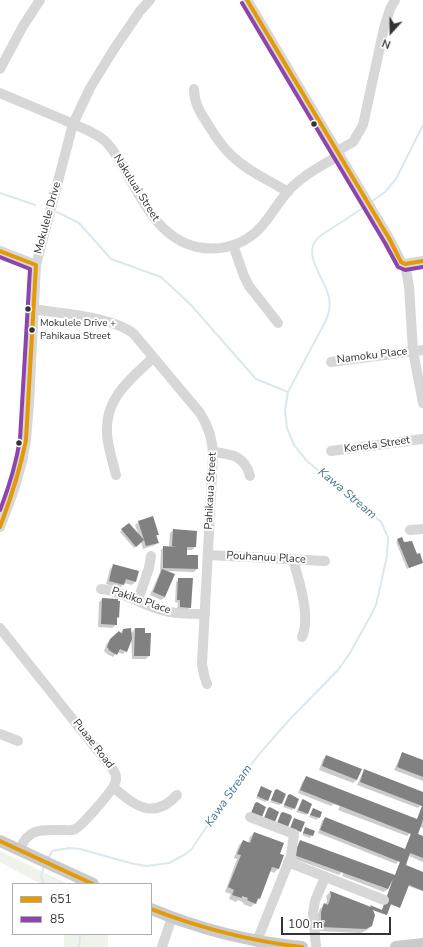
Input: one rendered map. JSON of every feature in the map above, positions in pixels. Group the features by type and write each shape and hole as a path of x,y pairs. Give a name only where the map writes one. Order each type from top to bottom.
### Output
{"main road":[{"path":"0,841 91,883"},
{"path":"152,909 223,933 257,941 302,947"},
{"path":"396,947 423,944"}],"street":[{"path":"0,69 23,26 40,0"},
{"name":"Mokulele Drive","path":"0,527 14,490 22,462 26,440 36,265 73,124 90,88 114,49 140,11 150,0"},
{"path":"247,0 375,214 401,262 405,264 418,350 423,403"},
{"name":"Nakuluai Street","path":"0,93 95,134 108,144 155,220 167,233 183,243 200,248 217,249 233,245 248,238 261,228 288,192 312,171 353,142 363,125 384,28 392,1"},
{"path":"194,89 195,101 199,110 217,138 230,154 243,165 288,192"},
{"path":"233,245 249,286 278,323"},
{"path":"0,251 36,265"},
{"path":"405,264 423,261"},
{"name":"Pahikaua Street","path":"33,309 106,320 119,325 133,334 204,419 212,440 213,452 202,664 207,684"},
{"name":"Namoku Place","path":"331,362 418,350"},
{"path":"116,475 107,435 109,412 120,390 153,358"},
{"name":"Kenela Street","path":"331,451 423,438"},
{"path":"213,452 228,454 239,458 246,466 250,476"},
{"path":"410,530 423,529"},
{"name":"Pouhanuu Place","path":"208,555 324,561"},
{"path":"138,600 149,568 151,556"},
{"path":"293,560 300,582 306,619 302,637"},
{"name":"Pakiko Place","path":"101,588 118,592 156,609 170,612 205,614"},
{"name":"Puaae Road","path":"0,628 7,634 114,771 116,780 114,787"},
{"path":"0,734 18,741"},
{"path":"20,849 24,840 34,832 42,830 77,829 114,787 130,802 146,808 157,808 162,806 177,795"},
{"path":"250,817 294,834 292,852 257,941"},
{"path":"288,862 384,900"},
{"path":"316,947 313,913 315,901 325,877"},
{"path":"162,947 172,917"}],"shaded area":[{"path":"0,851 66,883 39,883 0,862"},
{"path":"64,935 108,935 108,947 64,947"}],"building":[{"path":"153,516 159,535 156,535 159,543 146,546 138,521"},
{"path":"129,523 144,540 136,547 121,529"},
{"path":"173,529 197,531 196,547 187,547 187,555 198,555 198,569 163,568 163,546 177,547 172,546"},
{"path":"402,537 404,542 412,541 417,554 420,553 423,563 409,568 397,539"},
{"path":"113,564 139,571 136,582 126,579 124,585 109,581"},
{"path":"162,569 175,574 165,597 153,592"},
{"path":"178,578 193,578 191,608 180,607 180,600 177,600"},
{"path":"102,598 118,599 118,601 120,601 117,625 101,624"},
{"path":"131,628 132,639 127,652 120,649 117,655 110,651 107,647 110,639 119,631 122,634 123,629"},
{"path":"135,628 145,628 145,633 151,633 150,656 134,656"},
{"path":"402,752 423,760 423,777 397,767"},
{"path":"326,755 362,769 357,780 322,766"},
{"path":"364,769 423,792 423,820 418,834 423,836 423,858 410,853 406,865 423,872 423,891 409,885 400,908 391,904 387,915 373,910 375,915 372,926 366,929 321,927 325,920 321,920 321,912 324,903 328,905 331,896 330,891 382,910 393,879 388,889 294,855 300,840 395,875 400,862 320,830 325,817 405,849 411,834 300,790 306,776 417,819 422,806 360,782"},
{"path":"261,786 272,791 268,801 257,796"},
{"path":"277,789 286,794 282,804 271,800 275,790"},
{"path":"290,794 299,799 295,809 284,805 288,795"},
{"path":"303,799 312,804 308,814 298,810"},
{"path":"257,802 266,807 262,817 251,813 255,803"},
{"path":"270,807 279,812 275,822 264,818 268,808"},
{"path":"313,808 322,812 320,818 310,815"},
{"path":"283,812 291,815 292,817 288,827 277,823 281,813"},
{"path":"294,818 305,822 301,832 290,828"},
{"path":"305,827 315,831 313,836 303,833"},
{"path":"254,832 284,843 280,854 284,855 279,869 272,867 260,899 258,898 256,904 247,900 248,898 232,895 234,890 228,887 241,855 237,854 243,840 250,843"}],"waterway":[{"path":"371,202 385,192 396,179 423,125"},
{"name":"Kawa Stream","path":"0,193 35,205"},
{"path":"288,392 328,316 330,301 313,258 312,250 314,243 320,236 366,206"},
{"name":"Kawa Stream","path":"48,859 52,851 69,848 80,849 134,864 147,866 169,863 191,850 231,790 261,752 291,718 338,670 350,653 376,605 387,556 388,537 381,522 307,461 294,445 287,428 285,410 288,392 256,379 191,305 161,277 111,259 79,223 57,212"},
{"name":"Kawa Stream","path":"44,866 41,876 44,883"},
{"name":"Kawa Stream","path":"79,947 80,935"}],"transit line":[{"name":"651","path":"247,0 390,240 401,262 405,264 423,261"},
{"name":"85","path":"242,3 398,267 405,270 423,267"},
{"name":"651","path":"0,251 36,265 26,440 15,484 0,527"},
{"name":"85","path":"0,257 30,269 20,439 12,475 0,510"},
{"name":"651","path":"0,841 91,883"},
{"name":"651","path":"152,909 225,933 302,947"}],"place":[{"name":"Mokulele Drive + Pahikaua Street","path":"32,330"}]}
